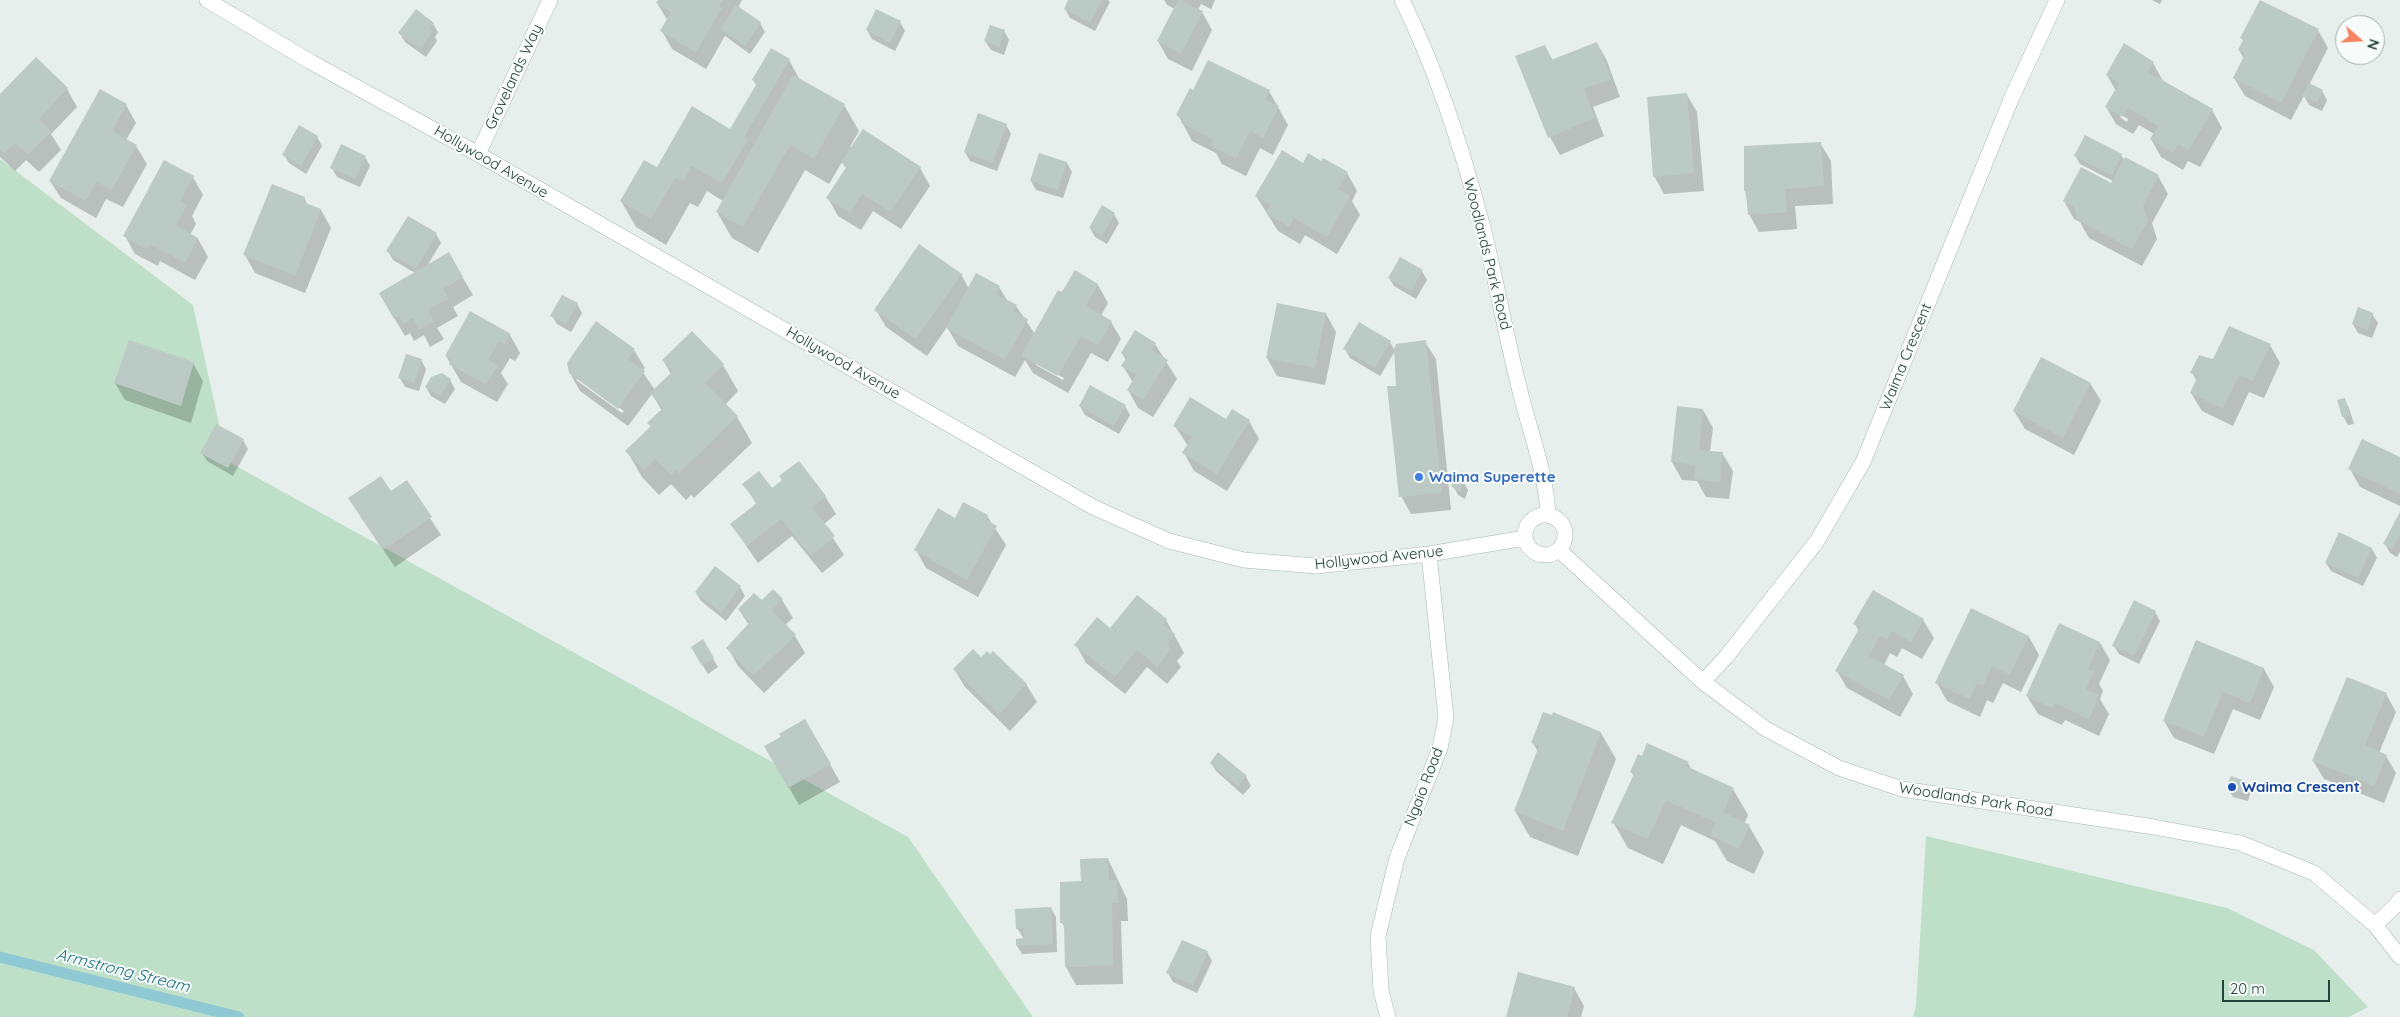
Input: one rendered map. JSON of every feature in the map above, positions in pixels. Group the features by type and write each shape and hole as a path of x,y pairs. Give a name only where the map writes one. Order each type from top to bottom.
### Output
{"street":[{"name":"Hollywood Avenue","path":"207,0 311,62 478,154 1093,507 1169,541 1244,560 1316,566 1428,554 1525,538"},
{"name":"Grovelands Way","path":"478,154 550,0"},
{"name":"Woodlands Park Road","path":"1402,0 1427,54 1452,125 1482,225 1519,388 1548,494 1548,515"},
{"name":"Waima Crescent","path":"1703,682 1726,657 1818,541 1863,462 2012,97 2057,0"},
{"path":"1548,515 1560,521 1565,532 1563,545 1559,550 1547,555 1535,553 1530,549 1525,538 1527,526 1531,521 1536,517 1548,515"},
{"name":"Woodlands Park Road","path":"1559,550 1703,682 1766,729 1839,768 1902,789 2154,827 2240,843 2314,872 2375,925 2400,957"},
{"name":"Ngaio Road","path":"1388,1017 1382,991 1378,936 1398,858 1440,748 1446,718 1428,554"},
{"path":"2375,925 2398,904 2400,899"}],"green space":[{"path":"0,159 193,305 227,461 908,837 1033,1017 0,1017"},
{"path":"1926,836 2227,908 2314,950 2368,1007 2349,1017 1913,1017 1916,1006"}],"building":[{"path":"658,0 723,0 719,6 722,8 696,52 660,31 671,12 656,3"},
{"path":"1068,0 1102,0 1090,23 1064,9"},
{"path":"1178,0 1184,0 1183,2 1203,11 1181,54 1157,41"},
{"path":"2260,0 2319,29 2281,103 2233,78 2245,54 2238,50 2243,40 2240,38"},
{"path":"736,5 761,22 745,46 720,29"},
{"path":"416,9 434,23 430,29 433,31 420,49 398,33"},
{"path":"876,9 901,21 890,43 866,30"},
{"path":"990,25 1005,30 999,47 984,41"},
{"path":"1597,42 1611,79 1584,89 1595,118 1548,138 1515,56 1545,45 1551,60"},
{"path":"2124,43 2154,62 2148,72 2213,109 2189,150 2178,144 2173,153 2150,139 2158,126 2128,108 2122,117 2105,107 2119,83 2106,75"},
{"path":"771,48 790,59 744,137 748,139 722,183 692,166 683,182 675,178 651,219 620,201 644,160 657,167 692,106 730,129 757,83 752,80"},
{"path":"36,57 68,88 39,119 51,131 28,155 15,143 4,154 0,150 0,94"},
{"path":"1208,60 1270,90 1265,100 1279,106 1263,138 1250,131 1236,159 1210,146 1213,140 1181,123 1183,119 1176,115 1190,88 1193,90"},
{"path":"793,75 845,104 814,159 790,145 743,227 716,212"},
{"path":"2309,83 2323,90 2317,103 2302,96"},
{"path":"100,89 127,104 112,131 137,145 112,190 96,182 86,201 49,181"},
{"path":"1687,93 1694,173 1653,177 1647,97"},
{"path":"978,113 1007,124 992,163 964,152"},
{"path":"299,125 318,136 301,166 282,155"},
{"path":"863,129 921,167 890,212 862,194 850,213 826,198 847,166 841,162"},
{"path":"2085,135 2122,154 2112,175 2074,156"},
{"path":"1821,142 1824,186 1785,189 1787,212 1748,215 1746,191 1744,191 1744,146"},
{"path":"341,144 366,156 355,179 330,168"},
{"path":"1282,150 1303,163 1308,153 1321,161 1323,158 1348,172 1338,189 1350,196 1327,237 1294,218 1289,227 1266,213 1271,205 1255,196"},
{"path":"1039,153 1067,162 1058,190 1030,181"},
{"path":"2125,157 2159,175 2143,205 2148,221 2132,249 2077,220 2074,207 2063,201 2081,167 2111,183"},
{"path":"164,160 194,176 180,201 187,205 176,226 198,238 185,263 150,244 147,249 123,236"},
{"path":"272,184 305,197 303,202 321,209 295,276 243,255"},
{"path":"1102,205 1115,213 1102,236 1089,228"},
{"path":"408,216 437,233 416,269 386,251"},
{"path":"919,244 962,274 916,339 874,310"},
{"path":"449,252 463,277 443,289 449,298 428,310 434,321 419,330 413,318 403,324 399,316 394,319 379,293"},
{"path":"1400,257 1423,270 1411,291 1388,278"},
{"path":"1075,270 1098,284 1086,306 1112,321 1098,345 1081,336 1058,376 1021,356 1058,290 1062,292"},
{"path":"976,273 1000,286 996,294 1017,305 1013,311 1028,319 1005,360 946,328"},
{"path":"562,295 578,303 566,324 550,316"},
{"path":"1277,303 1326,313 1315,368 1266,358"},
{"path":"2358,307 2373,313 2368,330 2352,324"},
{"path":"470,311 511,334 505,344 499,341 488,360 498,365 486,385 449,364 451,360 445,356"},
{"path":"596,321 635,349 628,359 645,371 618,409 569,373 567,363"},
{"path":"1359,322 1391,341 1375,368 1343,349"},
{"path":"2229,326 2271,344 2253,381 2239,375 2223,409 2190,393 2198,376 2190,373 2199,355 2213,359"},
{"path":"1135,330 1156,343 1152,350 1168,360 1143,400 1127,390 1136,375 1121,366 1127,357 1121,353"},
{"path":"692,331 724,364 705,383 738,416 679,473 676,470 671,475 655,459 644,470 625,451 651,426 647,423 663,408 650,393 673,371 662,360"},
{"path":"129,340 194,362 181,406 114,383"},
{"path":"1426,340 1442,493 1399,497 1387,386 1396,386 1394,349 1396,344"},
{"path":"406,354 422,359 414,383 398,378"},
{"path":"2041,357 2091,383 2063,438 2013,411"},
{"path":"442,373 451,379 440,396 425,387 431,377"},
{"path":"1090,385 1126,405 1114,426 1079,406"},
{"path":"1190,397 1226,419 1232,409 1250,420 1217,474 1182,453 1192,437 1173,426"},
{"path":"2345,398 2350,415 2342,417 2337,400"},
{"path":"1677,406 1703,409 1699,450 1723,452 1720,482 1694,479 1696,465 1671,462"},
{"path":"216,424 244,439 228,468 200,453"},
{"path":"2362,439 2400,457 2400,494 2348,469"},
{"path":"799,461 826,496 812,507 835,536 811,556 781,519 747,546 730,524 757,503 742,484 759,471 772,488 782,480 779,476"},
{"path":"381,476 391,491 407,480 432,517 383,550 348,498"},
{"path":"1455,478 1464,480 1460,492 1451,486"},
{"path":"963,502 988,515 986,520 997,526 967,580 914,550 938,508 955,518"},
{"path":"2400,512 2400,534 2392,549 2383,544"},
{"path":"2339,532 2372,548 2358,578 2325,563"},
{"path":"715,566 741,586 721,613 695,592"},
{"path":"773,589 783,599 772,610 796,635 753,676 726,648 750,622 738,609 754,593 762,600"},
{"path":"1873,590 1924,619 1911,642 1892,631 1887,640 1880,636 1869,656 1904,675 1889,700 1835,671 1860,627 1853,624"},
{"path":"1137,595 1167,619 1163,625 1175,634 1167,644 1171,649 1157,667 1137,650 1115,677 1074,645 1097,617 1110,628"},
{"path":"2134,600 2156,611 2134,656 2112,646"},
{"path":"1971,608 2029,636 2010,675 1992,666 1983,686 1977,683 1970,699 1935,683"},
{"path":"2059,623 2100,642 2088,669 2094,672 2086,689 2099,695 2089,719 2055,703 2052,708 2026,696"},
{"path":"703,639 714,658 702,666 691,647"},
{"path":"2196,640 2264,668 2250,703 2223,692 2204,737 2163,721"},
{"path":"973,649 981,657 987,651 990,654 993,651 1027,684 999,714 953,669"},
{"path":"2347,677 2387,693 2365,745 2387,755 2374,786 2312,761"},
{"path":"1543,712 1552,715 1553,712 1601,732 1563,831 1514,811 1539,746 1531,743"},
{"path":"805,719 831,764 788,788 764,746 781,737 779,734"},
{"path":"1647,743 1689,762 1686,766 1734,788 1723,812 1750,825 1739,849 1710,835 1716,823 1666,800 1648,839 1611,823 1634,774 1630,772 1638,754 1642,756"},
{"path":"1218,752 1247,776 1238,787 1210,763"},
{"path":"2231,776 2246,781 2243,793 2226,788"},
{"path":"1108,858 1109,880 1117,880 1118,903 1112,903 1113,966 1065,967 1064,923 1060,923 1060,882 1081,881 1080,859"},
{"path":"1051,907 1053,944 1016,946 1016,939 1024,938 1023,928 1016,929 1015,909"},
{"path":"1182,940 1208,951 1193,985 1166,973"},
{"path":"1518,972 1575,987 1567,1017 1506,1017"}],"waterway":[{"name":"Armstrong Stream","path":"0,957 239,1017"}],"place":[{"name":"Waima Superette","path":"1419,477"},
{"name":"Waima Crescent","path":"2232,787"}]}
